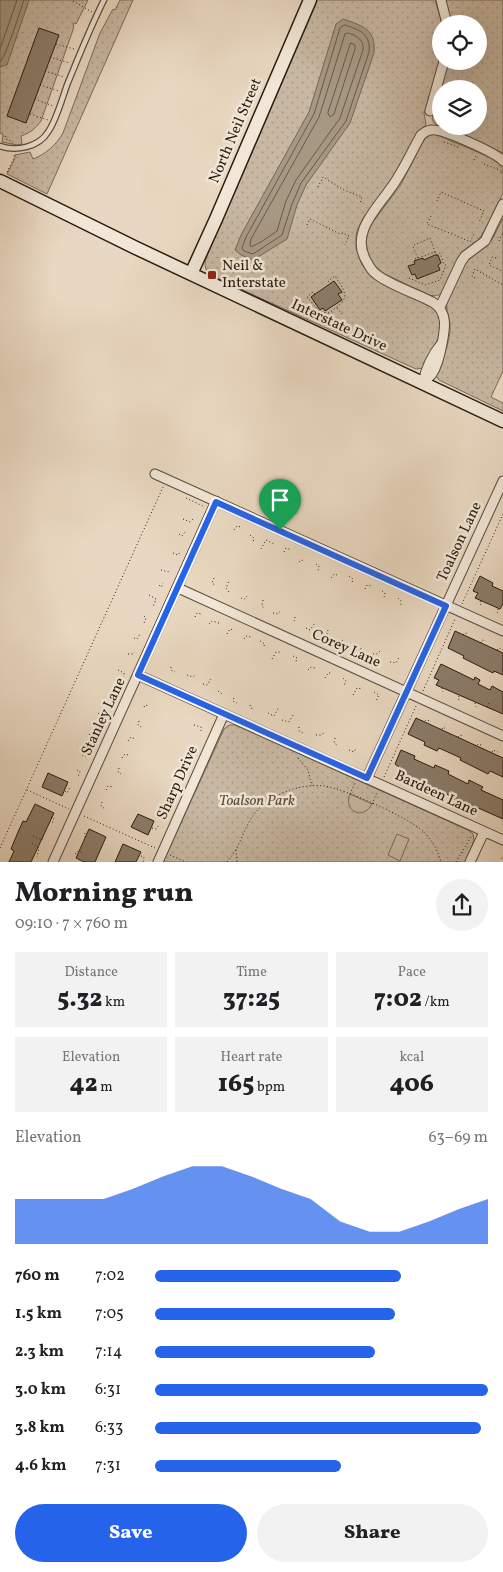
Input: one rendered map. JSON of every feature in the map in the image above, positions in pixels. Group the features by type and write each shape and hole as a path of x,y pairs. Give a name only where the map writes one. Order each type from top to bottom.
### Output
{"main road":[{"name":"North Neil Street","path":"191,274 310,0"},
{"name":"Interstate Drive","path":"3,178 191,274 503,421"}],"street":[{"path":"441,0 445,15"},
{"path":"430,111 441,70"},
{"path":"423,383 426,370 434,353 442,343 446,324 444,316 440,307 375,274 364,257 360,245 361,234 365,223 404,167 421,135 431,130 444,132 491,153 503,161"},
{"path":"440,307 460,262 485,241 503,204"},
{"path":"155,474 503,632"},
{"name":"Toalson Lane","path":"367,778 503,480"},
{"name":"Stanley Lane","path":"53,862 216,502"},
{"name":"Corey Lane","path":"178,588 503,736"},
{"name":"Bardeen Lane","path":"138,675 503,840"},
{"name":"Sharp Drive","path":"158,862 224,714"},
{"path":"470,862 484,832"}],"lane":[{"path":"0,146 14,149 26,147 35,144 48,132 80,51 104,0"}],"path":[{"path":"73,2 97,14"},
{"path":"56,44 80,51"},
{"path":"50,57 75,65"},
{"path":"45,71 70,79"},
{"path":"40,85 64,93"},
{"path":"35,99 58,108"},
{"path":"30,114 53,122"},
{"path":"5,136 6,139 14,143"},
{"path":"444,140 460,148"},
{"path":"3,178 14,158 14,154"},
{"path":"474,160 477,154"},
{"path":"484,164 502,171 500,174"},
{"path":"318,187 323,177 344,190 362,197 360,203"},
{"path":"437,201 441,192 484,211 480,222"},
{"path":"431,216 427,224 470,242 474,234"},
{"path":"307,225 310,219 340,234 343,233 349,236 345,245"},
{"path":"499,241 503,232"},
{"path":"409,278 425,285 440,280 446,265 440,253 436,255 435,252 430,238 413,247 416,259 435,252"},
{"path":"496,258 492,257 489,265 502,271"},
{"path":"475,278 472,276 475,269 503,284"},
{"path":"315,294 313,292 307,297 320,312 329,313 343,302 345,297 345,292 335,276 328,281 330,283"},
{"path":"336,307 342,314"},
{"path":"0,848 163,487"},
{"path":"181,496 207,508"},
{"path":"461,606 503,514"},
{"path":"184,519 190,522 193,519"},
{"path":"234,530 236,526 241,527"},
{"path":"179,534 182,536 185,532"},
{"path":"250,535 254,538 253,542"},
{"path":"261,549 266,540 274,544"},
{"path":"284,552 286,548 291,550"},
{"path":"173,553 178,555 181,551"},
{"path":"299,562 301,560 305,561"},
{"path":"316,564 319,566 318,571"},
{"path":"161,570 168,572 170,570"},
{"path":"331,578 333,574 337,575"},
{"path":"349,576 353,579 352,584"},
{"path":"214,578 212,583 216,586"},
{"path":"229,581 226,588 229,592"},
{"path":"159,586 163,583"},
{"path":"365,589 367,585 372,586"},
{"path":"382,591 385,593 384,598"},
{"path":"148,595 156,599 153,607"},
{"path":"241,598 245,599 248,596"},
{"path":"398,598 401,601 400,604"},
{"path":"263,600 262,606 264,608"},
{"path":"481,602 480,604 482,605"},
{"path":"498,609 498,613"},
{"path":"273,612 278,614 280,611"},
{"path":"195,617 197,614 202,614"},
{"path":"144,616 146,618 144,623"},
{"path":"422,693 457,616"},
{"path":"295,617 296,623"},
{"path":"209,624 212,621 219,622"},
{"path":"306,628 310,630 315,623"},
{"path":"227,634 230,629 234,630"},
{"path":"328,630 328,638"},
{"path":"463,635 465,633 469,634"},
{"path":"134,638 137,639 140,634"},
{"path":"244,639 246,636 251,637"},
{"path":"342,640 344,646"},
{"path":"480,642 482,640 486,641"},
{"path":"260,641 264,644 263,648"},
{"path":"355,650 360,651 362,646"},
{"path":"497,650 500,648 503,650"},
{"path":"272,659 277,651 281,652"},
{"path":"372,654 376,655 380,651"},
{"path":"128,654 134,652"},
{"path":"293,656 297,658 296,662"},
{"path":"390,662 396,663 399,657"},
{"path":"171,667 171,670 175,672"},
{"path":"308,670 311,667 315,668"},
{"path":"118,670 124,673 124,678"},
{"path":"325,678 328,673 332,674"},
{"path":"186,675 193,677 196,674"},
{"path":"342,678 346,681 344,686"},
{"path":"203,684 207,685 211,679"},
{"path":"112,688 117,688 118,685"},
{"path":"353,695 357,688 362,689"},
{"path":"442,688 443,692"},
{"path":"218,691 222,694"},
{"path":"374,692 379,695 376,701"},
{"path":"459,696 458,699 460,700"},
{"path":"234,698 234,701 237,703"},
{"path":"106,702 108,703 106,708"},
{"path":"382,780 417,703"},
{"path":"475,703 476,707"},
{"path":"489,703 487,707 493,710"},
{"path":"144,707 145,705 149,706"},
{"path":"250,705 254,709"},
{"path":"268,713 274,716 279,707"},
{"path":"98,713 104,717 101,725"},
{"path":"282,720 289,722 293,715"},
{"path":"139,721 138,725 141,727"},
{"path":"425,721 430,721"},
{"path":"194,724 201,728 201,732"},
{"path":"299,727 299,731 303,733"},
{"path":"442,729 446,729"},
{"path":"316,735 322,735 324,732"},
{"path":"90,734 95,737 94,743"},
{"path":"458,737 460,735 463,736"},
{"path":"128,741 130,738 135,739"},
{"path":"335,738 334,743 337,745"},
{"path":"477,745 481,744"},
{"path":"189,747 194,749 197,745"},
{"path":"349,750 354,752 356,748"},
{"path":"492,752 493,750 498,752"},
{"path":"82,755 86,756 90,752"},
{"path":"122,758 125,754 128,755"},
{"path":"298,758 308,770 312,786"},
{"path":"182,764 186,765 188,761"},
{"path":"119,768 118,772 121,774"},
{"path":"77,770 80,771 78,776"},
{"path":"402,775 404,779"},
{"path":"176,776 181,779 180,784"},
{"path":"350,794 356,780"},
{"path":"419,782 418,784 421,787"},
{"path":"106,790 108,786 113,787"},
{"path":"228,862 237,848 248,822 265,803 288,791 312,786 323,786 350,794 416,825 429,837 440,862"},
{"path":"65,791 68,792 70,787"},
{"path":"26,790 71,810"},
{"path":"372,804 378,790"},
{"path":"436,790 437,794"},
{"path":"166,796 170,797 173,794"},
{"path":"102,802 101,806 104,809"},
{"path":"162,808 165,810 164,816"},
{"path":"80,814 157,849"},
{"path":"51,817 54,818 52,824"},
{"path":"152,828 156,829 158,825"},
{"path":"84,833 85,838"},
{"path":"33,836 42,840 44,836"},
{"path":"456,862 471,837"},
{"path":"32,844 40,849 37,856"},
{"path":"237,848 237,862"},
{"path":"75,854 78,851 84,852"},
{"path":"168,854 186,862"},
{"path":"141,856 144,858 143,862"}],"green space":[{"path":"0,0 88,0 76,24 74,23 41,121 27,134 21,136 22,144 17,145 2,142 3,135 0,133"},
{"path":"120,0 133,0 47,194 7,174 15,155 30,152 33,159 38,157 54,145 63,133 100,33"},
{"path":"316,0 435,0 440,15 432,15 432,70 437,70 435,80 432,80 430,101 424,113 426,124 418,131 386,189 363,218 356,237 356,248 362,265 373,277 428,303 437,312 442,324 440,335 423,368 416,369 212,276 206,268 206,258"},
{"path":"444,0 503,0 503,153 464,135 487,135 487,80 443,80 446,70 487,70 487,15 448,15"},
{"path":"429,135 437,135 496,160 503,169 503,193 487,227 477,242 460,255 443,291 435,296 429,295 383,273 371,260 366,240 369,227 400,186 425,138"},
{"path":"503,218 503,371 491,397 503,403 503,411 439,380 435,375 450,335 447,302 468,260 493,238"},
{"name":"Toalson Park","path":"229,725 235,725 468,830 473,834 474,841 465,862 163,862 224,729"},
{"path":"350,794 372,804 364,812 355,812 349,805"},
{"path":"397,834 409,839 400,861 388,855"}],"water":[{"path":"0,0 29,0 7,65 0,67"},
{"path":"343,19 367,30 373,39 374,45 374,53 350,123 306,185 297,205 287,239 253,260 235,250 241,235 309,112 336,24"}],"building":[{"path":"39,28 59,35 26,123 7,116"},
{"path":"438,255 441,263 438,265 440,270 417,279 415,274 412,275 408,266 415,264 414,261 423,258 424,260"},
{"path":"334,281 342,292 338,294 342,300 325,311 323,308 320,310 311,297"},
{"path":"480,576 493,583 492,586 503,591 503,604 500,609 475,598 478,593 473,591"},
{"path":"455,631 503,653 503,675 494,671 493,673 448,648"},
{"path":"441,664 474,680 475,677 480,680 478,684 490,690 492,686 503,692 503,714 436,685 439,680 434,678"},
{"path":"416,718 503,758 503,777 490,771 488,774 439,748 437,751 424,745 425,742 408,734"},
{"path":"401,750 415,756 414,759 434,768 435,765 449,771 448,774 468,784 469,780 483,787 481,790 503,800 503,819 397,772 399,767 395,764"},
{"path":"48,773 68,782 62,796 42,787"},
{"path":"35,804 54,813 31,862 9,862 14,851 11,849 18,832 23,821 26,822"},
{"path":"138,814 154,821 148,835 131,827"},
{"path":"89,829 106,837 95,862 84,862 76,858"},
{"path":"123,844 141,852 136,862 115,862"}],"place":[{"name":"Neil & Interstate","path":"212,275"}],"route":[{"path":"216,502 280,530 446,606 367,778 138,675 216,502"}]}
